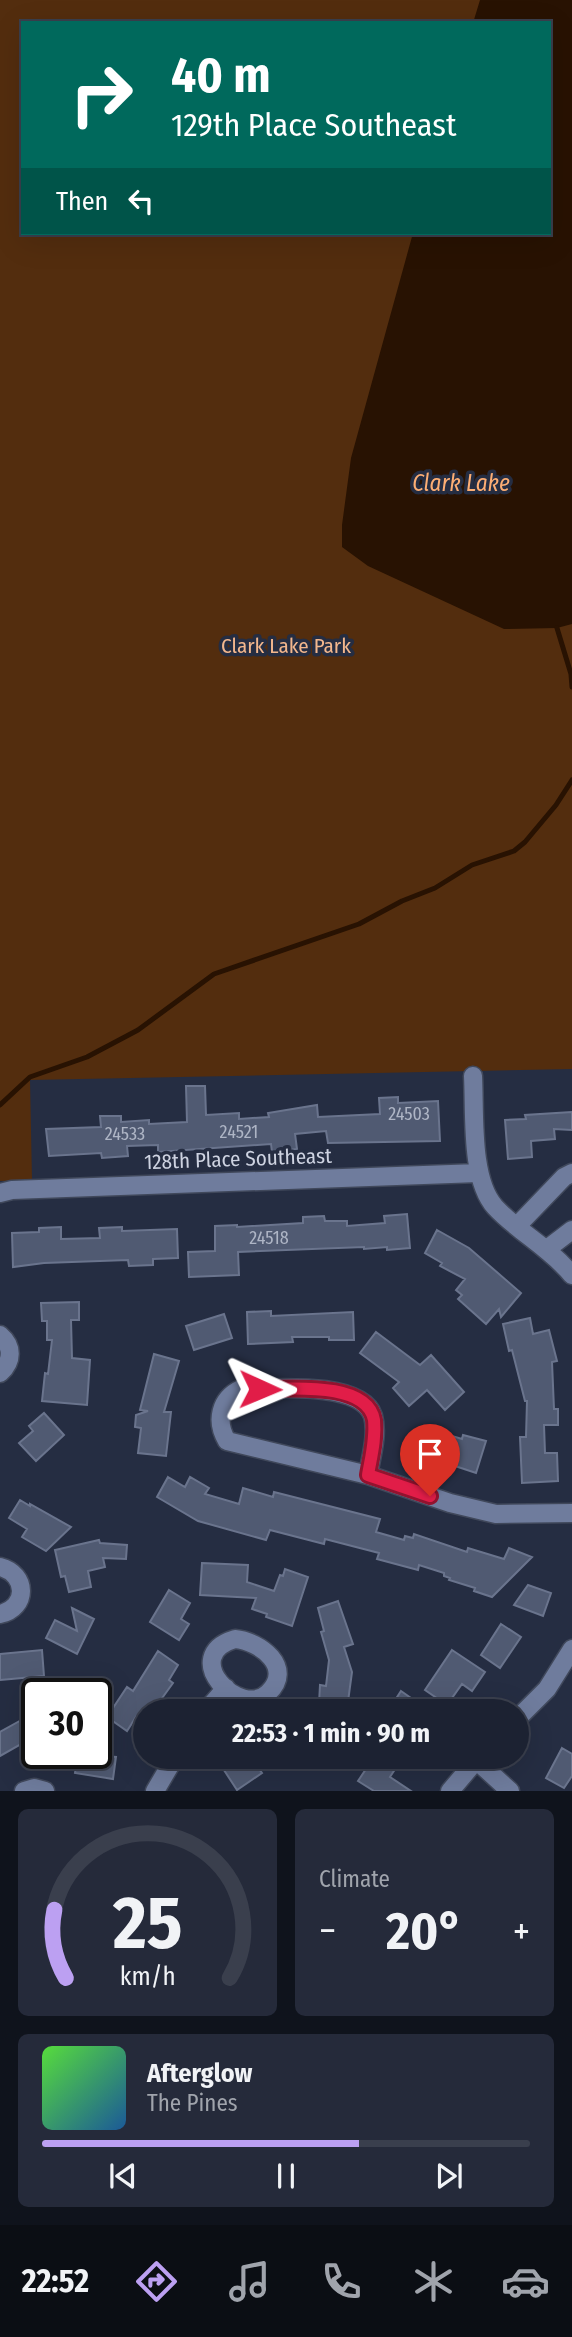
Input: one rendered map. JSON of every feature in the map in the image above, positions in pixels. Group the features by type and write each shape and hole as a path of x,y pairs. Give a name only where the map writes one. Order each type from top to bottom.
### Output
{"street":[{"path":"473,1076 478,1172 484,1191 495,1206 547,1249 572,1275"},
{"name":"128th Place Southeast","path":"0,1193 12,1190 478,1172"},
{"path":"517,1226 564,1177 572,1173"},
{"path":"547,1249 572,1230"},
{"path":"0,1335 9,1345 10,1352 7,1366 0,1373"},
{"path":"368,1475 374,1438 373,1418 367,1404 350,1395 325,1390 241,1389 234,1392 222,1407 220,1426 227,1441 368,1475 450,1503 496,1514 572,1513"},
{"path":"0,1567 15,1574 21,1587 17,1603 12,1609 0,1614"},
{"path":"529,1707 547,1689 572,1650"},
{"path":"216,1699 226,1688"},
{"path":"155,1791 168,1769"},
{"path":"450,1791 468,1769"},
{"path":"488,1769 510,1791"},
{"path":"24,1791 34,1788 45,1791"}],"green space":[{"name":"Clark Lake Park","path":"0,0 572,0 572,1069 30,1080 32,1180 0,1181"}],"water":[{"name":"Clark Lake","path":"480,0 572,0 572,624 557,628 504,629 368,566 342,547 342,525 351,458 412,235 551,235 551,21 474,21"}],"building":[{"path":"186,1086 205,1086 206,1115 239,1113 239,1119 269,1117 268,1113 317,1105 318,1117 380,1114 379,1098 398,1097 398,1103 438,1101 440,1141 328,1143 326,1131 295,1134 297,1149 272,1152 271,1144 158,1152 158,1145 127,1146 128,1156 102,1158 101,1153 49,1156 46,1129 101,1127 100,1116 121,1116 121,1122 149,1120 149,1124 187,1122"},
{"path":"572,1112 572,1130 554,1129 555,1139 531,1141 532,1157 508,1159 505,1120 526,1119 525,1115"},
{"path":"407,1214 410,1248 238,1252 239,1275 189,1277 188,1252 215,1251 215,1226 303,1223 303,1217 324,1216 325,1221 347,1221 347,1226 385,1223 384,1216"},
{"path":"61,1227 61,1239 100,1238 99,1228 122,1227 122,1231 177,1229 178,1258 153,1259 153,1265 129,1266 128,1260 44,1263 13,1267 12,1233 39,1232 39,1228"},
{"path":"437,1230 469,1248 521,1293 501,1317 499,1309 486,1324 458,1299 462,1295 456,1290 465,1279 440,1266 442,1263 425,1253"},
{"path":"79,1302 79,1320 71,1320 72,1358 90,1360 87,1405 42,1401 52,1340 47,1340 47,1321 42,1321 41,1303"},
{"path":"271,1311 271,1316 353,1312 354,1340 292,1337 293,1342 248,1344 247,1312"},
{"path":"224,1314 232,1338 194,1350 186,1326"},
{"path":"530,1318 533,1334 549,1330 557,1361 552,1362 554,1409 558,1409 558,1425 544,1425 545,1453 557,1453 558,1481 522,1483 520,1437 526,1437 527,1401 512,1350 509,1351 503,1324"},
{"path":"376,1332 420,1365 431,1355 464,1392 445,1410 427,1390 409,1406 393,1388 399,1382 360,1353"},
{"path":"154,1354 179,1361 164,1412 171,1412 166,1456 138,1453 141,1428 135,1427 136,1415 148,1411 140,1410"},
{"path":"44,1413 64,1435 36,1461 19,1443 33,1431 29,1426"},
{"path":"442,1433 462,1439 463,1435 486,1441 476,1473 434,1459"},
{"path":"168,1477 185,1487 190,1477 209,1488 205,1494 239,1504 243,1488 273,1497 274,1492 380,1519 376,1532 404,1540 405,1536 413,1538 414,1534 467,1552 468,1548 504,1559 509,1548 532,1557 492,1597 474,1591 475,1588 449,1580 444,1573 419,1565 418,1570 377,1559 379,1553 325,1539 324,1544 270,1530 266,1540 198,1521 157,1497"},
{"path":"20,1500 71,1527 46,1551 22,1537 27,1529 9,1518"},
{"path":"99,1540 100,1543 127,1545 126,1559 103,1558 105,1567 88,1571 91,1587 69,1592 65,1576 61,1577 55,1550"},
{"path":"202,1563 248,1565 247,1582 274,1591 285,1569 308,1577 292,1626 252,1609 256,1598 200,1595"},
{"path":"528,1585 551,1593 543,1616 514,1605"},
{"path":"169,1590 190,1603 181,1619 189,1624 179,1640 150,1622"},
{"path":"338,1601 353,1644 344,1647 352,1672 348,1699 319,1699 320,1685 326,1686 329,1660 318,1608"},
{"path":"72,1608 94,1619 77,1654 46,1638 55,1620 77,1631"},
{"path":"501,1624 521,1637 500,1668 481,1655"},
{"path":"42,1650 44,1676 0,1680 0,1654"},
{"path":"452,1650 485,1672 472,1691 462,1684 451,1699 438,1699 425,1690"},
{"path":"158,1651 178,1665 169,1680 173,1683 161,1699 133,1699 133,1722 127,1731 112,1720 112,1710 127,1687 133,1691"},
{"path":"401,1691 412,1699 396,1699"},
{"path":"21,1720 21,1744 0,1756 0,1732"},
{"path":"562,1748 572,1754 572,1776 564,1788 546,1778"},
{"path":"112,1757 116,1757 113,1779 75,1773 76,1769 112,1769"},
{"path":"223,1769 259,1769 262,1773 237,1790"},
{"path":"366,1769 395,1769 390,1777 411,1791 374,1791 358,1781"}],"waterway":[{"path":"557,628 571,674 572,687"},
{"path":"0,1105 30,1077 87,1057 138,1030 214,974 359,924 402,901 435,888 472,865 514,851 556,805 572,780"}],"route":[{"path":"260,1389 325,1390 350,1395 367,1404 373,1418 374,1438 368,1475 430,1496"}]}
